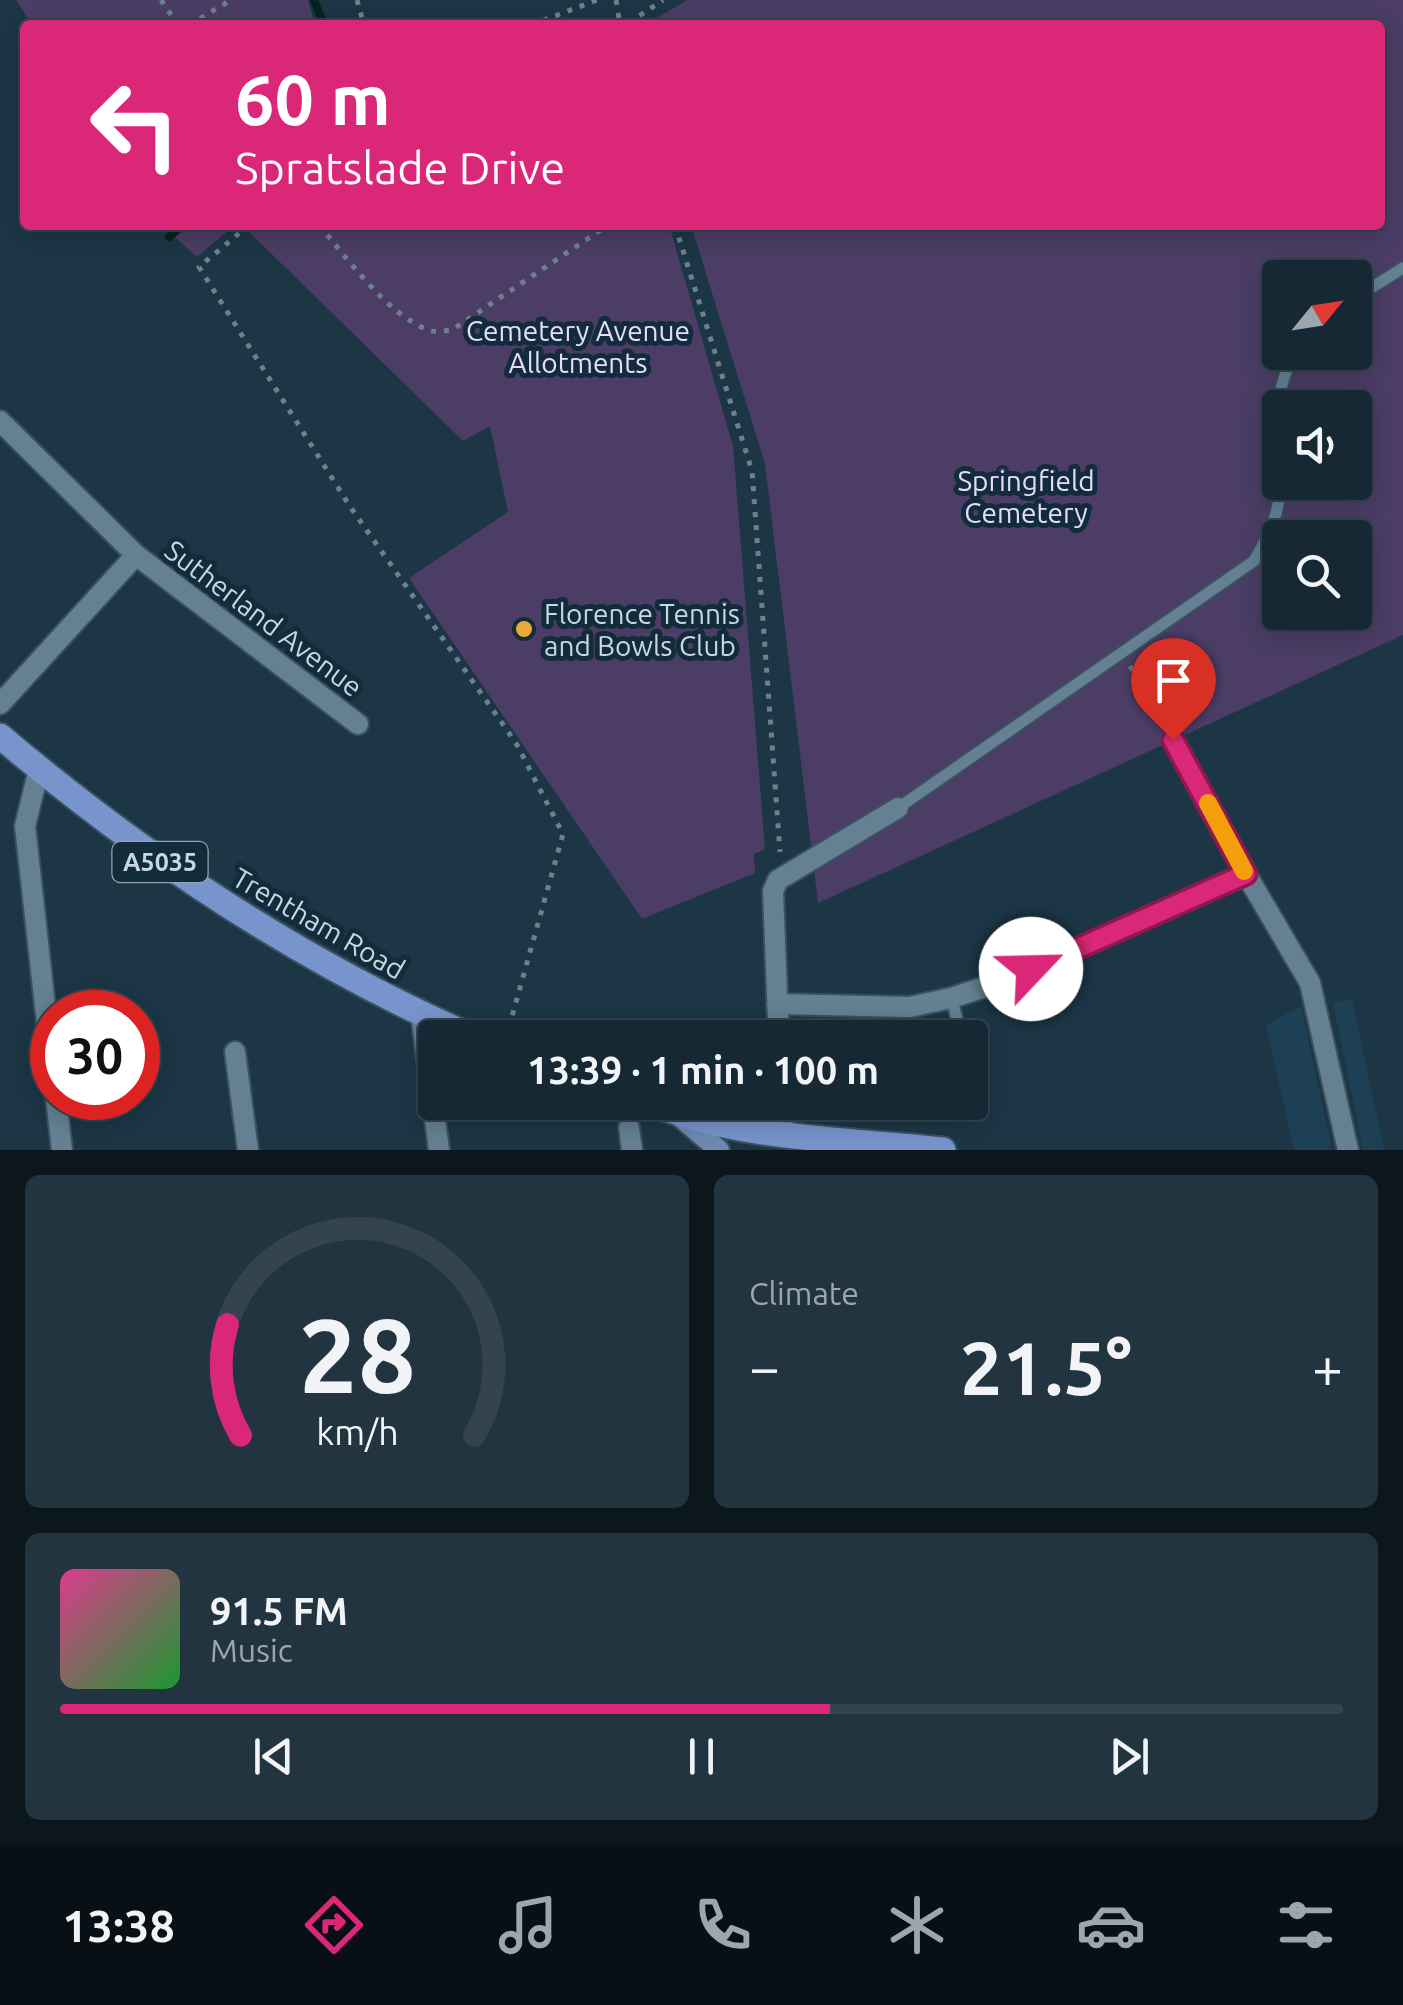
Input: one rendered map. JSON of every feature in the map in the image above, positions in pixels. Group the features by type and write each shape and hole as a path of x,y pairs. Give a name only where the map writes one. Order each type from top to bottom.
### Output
{"main road":[{"name":"Trentham Road","path":"0,736 169,869 332,970 434,1020"},
{"path":"683,1120 720,1150"},
{"path":"698,1120 784,1143 844,1138 943,1150"}],"street":[{"name":"Sutherland Avenue","path":"0,421 136,555 358,724"},
{"name":"Sutherland Avenue","path":"0,704 136,555"},
{"path":"1173,740 1310,983 1348,1150"},
{"path":"39,769 25,826 43,990"},
{"path":"778,1020 773,891 778,880 898,808"},
{"path":"778,1004 910,1007 952,998 1009,979 1246,874"},
{"path":"420,1014 439,1150"},
{"path":"235,1052 248,1150"},
{"path":"59,1120 62,1150"}],"lane":[{"path":"1372,287 1403,268"},
{"path":"898,808 1254,561 1278,507 1276,404 1286,370"},
{"path":"952,998 957,1020"}],"path":[{"path":"197,20 231,0"},
{"path":"544,20 597,0"},
{"path":"635,20 663,0"},
{"path":"244,230 198,267 349,505 516,743 563,834 511,1020"},
{"path":"323,230 395,308 427,330 438,332 452,330 601,230"},
{"path":"677,230 752,471 781,840 778,880"},
{"path":"1122,650 1173,740"}],"shaded area":[{"path":"1352,999 1384,1150 1363,1150 1333,1003"},
{"path":"1301,1006 1332,1150 1294,1150 1266,1025"}],"green space":[{"path":"16,0 308,0 314,20 29,20"},
{"name":"Springfield Cemetery","path":"687,0 1403,0 1403,635 818,903 765,464 693,230 1385,230 1385,20 653,20"},
{"path":"167,230 229,230 197,257"},
{"name":"Cemetery Avenue Allotments","path":"247,230 670,230 733,446 765,849 754,854 755,873 642,919 409,578 508,512 490,426 463,441"}],"waterway":[{"path":"314,0 322,20"},
{"path":"169,237 177,230"}],"slow traffic":[{"path":"1208,803 1244,871"}],"place":[{"name":"Florence Tennis and Bowls Club","path":"524,629"}],"route":[{"path":"1031,969 1246,874 1173,740"}]}
